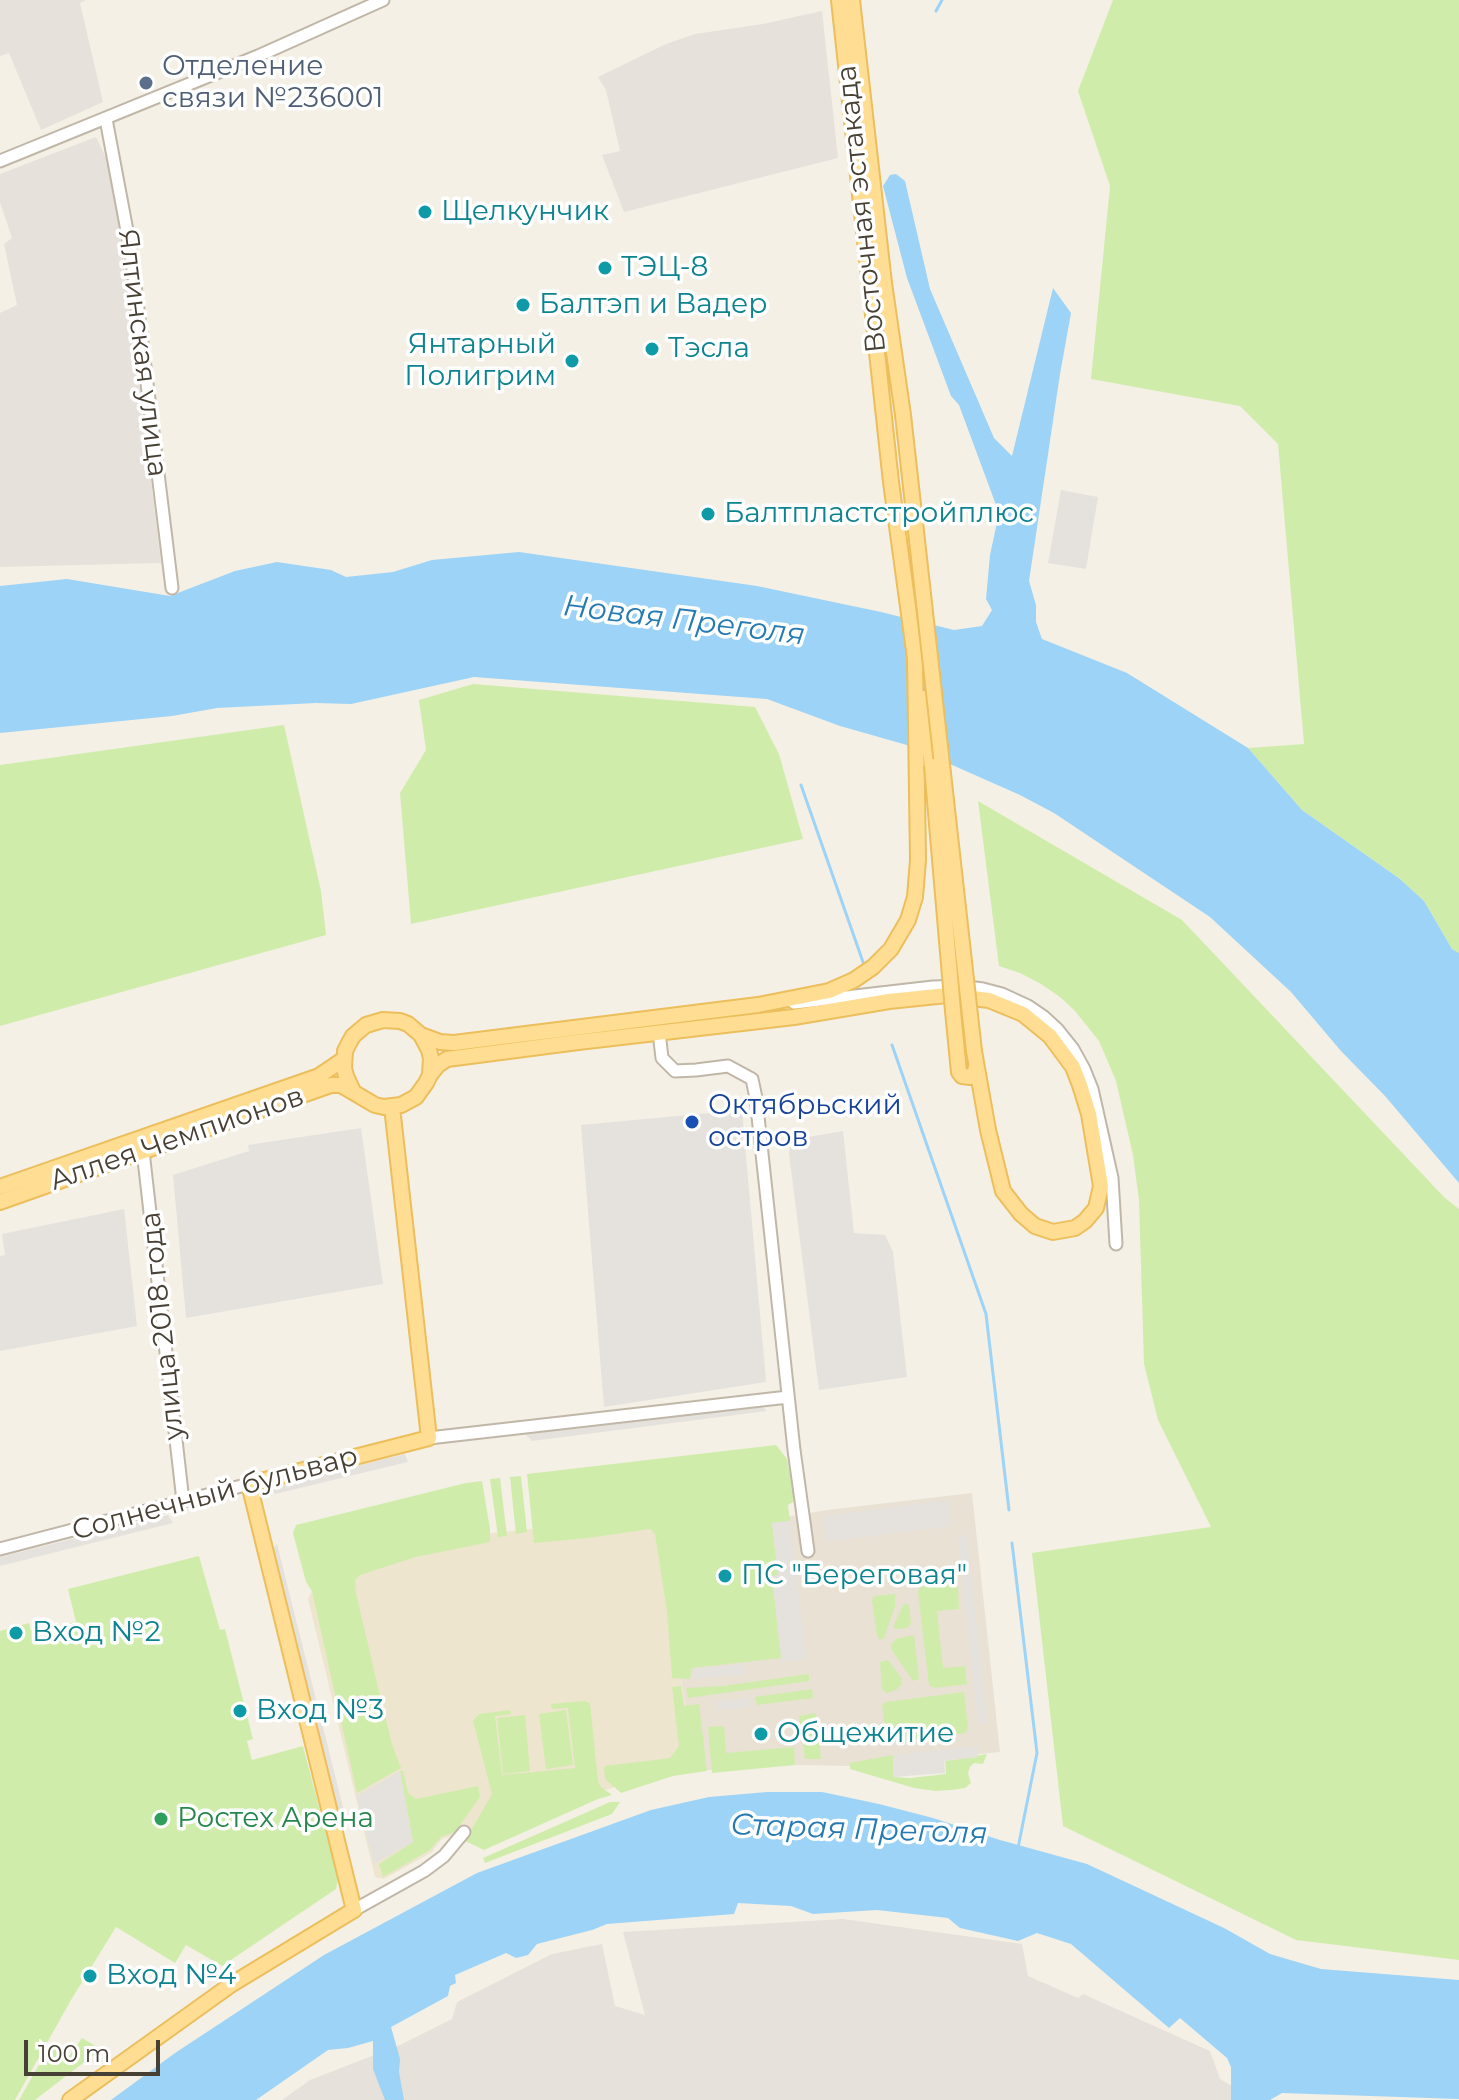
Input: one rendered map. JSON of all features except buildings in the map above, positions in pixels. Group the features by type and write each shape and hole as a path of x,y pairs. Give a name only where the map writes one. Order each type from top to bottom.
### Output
{"main road":[{"name":"Восточная эстакада","path":"839,0 884,418 915,658"},
{"name":"Восточная эстакада","path":"659,1032 947,995 989,1000 1012,1008 1050,1036 1068,1060 1080,1085 1100,1171 1101,1191 1096,1208 1080,1225 1069,1230 1039,1229 1024,1218 1003,1191 988,1130 974,1051 903,415 884,283 852,0"},
{"name":"Аллея Чемпионов","path":"0,1187 319,1076 344,1059 353,1036 374,1021 400,1021 430,1039 454,1043 758,1005 829,991 863,974 885,956 897,940 908,920 916,887 915,658"},
{"path":"915,658 922,686 932,766 959,1072 962,1076 970,1077 976,1067"},
{"path":"429,1438 392,1107 416,1097 438,1065 447,1059 659,1032"},
{"path":"421,1035 431,1058 430,1075"},
{"path":"344,1059 346,1076 354,1091"},
{"name":"Аллея Чемпионов","path":"0,1202 331,1085 341,1085 375,1105 392,1107"},
{"name":"Солнечный бульвар","path":"249,1484 429,1438"},
{"path":"70,2100 232,1984 354,1910 249,1484"}],"street":[{"path":"0,161 258,56 383,0"},
{"name":"Ялтинская улица","path":"106,119 131,252 172,588"},
{"path":"758,1005 805,1003 947,986 983,989 1028,1006 1062,1035 1087,1076 1112,1178 1116,1244"},
{"path":"659,1032 662,1058 675,1071 728,1066 752,1079 808,1551"},
{"name":"улица 2018 года","path":"143,1151 183,1501"},
{"name":"Солнечный бульвар","path":"429,1438 788,1397"},
{"name":"Солнечный бульвар","path":"0,1549 249,1484"},
{"path":"354,1910 424,1871 444,1856 464,1832"}],"shaded area":[{"path":"0,0 86,0 80,3 103,102 41,130 9,53 0,56"},
{"path":"822,11 838,158 624,212 602,155 620,151 606,90 598,77 666,44 695,34"},
{"path":"96,137 106,158 117,199 161,563 0,567 0,313 17,305 4,244 12,238 0,202 0,174"},
{"path":"1061,490 1098,497 1086,569 1048,563"},
{"path":"742,1110 766,1382 604,1407 581,1125"},
{"path":"361,1128 383,1284 186,1318 173,1175 249,1151 248,1145"},
{"path":"843,1131 854,1233 885,1235 893,1252 907,1377 819,1390 789,1154 791,1140"},
{"path":"124,1209 137,1326 0,1351 0,1256 5,1255 2,1234"},
{"path":"762,1406 767,1411 532,1441 525,1434"},
{"path":"405,1454 408,1462 275,1494 270,1487"},
{"path":"972,1493 1000,1752 850,1766 696,1768 680,1673 768,1520"},
{"path":"948,1500 951,1526 826,1542 823,1516"},
{"path":"168,1515 173,1523 0,1566 0,1557"},
{"path":"662,1515 680,1673 696,1768 656,1775 585,1796 475,1836 464,1832 442,1839 432,1852 384,1879 375,1877 308,1599 319,1576 475,1535"},
{"path":"790,1521 806,1659 782,1662 772,1576 778,1575 772,1523"},
{"path":"967,1535 987,1723 978,1724 958,1536"},
{"path":"277,1544 347,1823 342,1829 272,1550"},
{"path":"744,1664 745,1674 693,1679 693,1670"},
{"path":"749,1698 750,1707 717,1710 716,1702"},
{"path":"977,1746 978,1757 944,1761 945,1773 894,1777 893,1755"},
{"path":"400,1771 413,1842 374,1864 356,1796"},
{"path":"843,1919 1022,1944 1028,1976 1078,1998 1083,1994 1210,2051 1220,2079 1255,2100 282,2100 310,2080 400,2045 452,2019 457,2002 552,1954 602,1944 615,2006 645,2015 623,1932"}],"green space":[{"path":"1113,0 1459,0 1459,953 1452,949 1424,901 1400,879 1302,810 1248,748 1304,744 1278,444 1240,406 1091,379 1110,186 1078,91"},
{"path":"473,684 755,707 779,754 803,839 411,924 400,793 426,750 419,700"},
{"path":"284,725 321,891 326,935 0,1026 0,765"},
{"path":"978,801 1182,920 1444,1197 1459,1209 1459,1960 1296,1940 1063,1826 1032,1553 1211,1527 1158,1420 1144,1364 1139,1200 1133,1155 1116,1081 1099,1041 1075,1011 1041,984 999,966"},
{"path":"776,1445 787,1459 795,1501 788,1505 790,1521 772,1523 778,1575 772,1577 781,1658 692,1668 690,1679 672,1678 667,1612 655,1534 650,1529 534,1543 527,1474"},
{"path":"521,1476 527,1532 516,1534 510,1477"},
{"path":"500,1478 507,1536 498,1537 490,1479"},
{"path":"482,1481 490,1542 416,1557 360,1575 355,1580 381,1700 401,1768 357,1793 312,1591 306,1582 293,1533 296,1525"},
{"name":"Ростех Арена","path":"199,1556 220,1630 225,1629 253,1739 247,1741 252,1760 303,1746 338,1879 336,1889 222,1966 186,1945 175,1963 116,1927 15,2100 0,2100 0,1631 29,1623 31,1631 76,1622 68,1589"},
{"path":"954,1584 958,1587 959,1609 937,1611 943,1668 965,1666 967,1684 935,1688 929,1685 918,1593 922,1587"},
{"path":"895,1594 895,1606 884,1638 880,1640 872,1600 874,1596"},
{"path":"906,1603 911,1623 907,1628 896,1629 893,1627"},
{"path":"914,1635 919,1679 913,1681 891,1645 896,1639"},
{"path":"888,1660 902,1679 896,1690 886,1693 882,1689 880,1662"},
{"path":"809,1674 809,1681 688,1698 686,1688 723,1686"},
{"path":"681,1686 684,1706 699,1704 707,1771 673,1776 621,1793 605,1779 605,1766 670,1758 679,1746 672,1687"},
{"path":"812,1689 813,1698 757,1705 755,1697"},
{"path":"964,1692 968,1728 965,1733 887,1742 882,1705 886,1702"},
{"path":"590,1703 598,1781 612,1795 484,1850 465,1841 492,1794 473,1721 479,1714 510,1710 511,1714 495,1716 502,1775 575,1768 568,1708 552,1709 551,1704"},
{"path":"566,1710 573,1765 546,1769 539,1714"},
{"path":"816,1713 821,1759 805,1759 799,1716"},
{"path":"525,1715 530,1771 503,1774 497,1718"},
{"path":"724,1726 726,1753 794,1747 795,1765 712,1773 708,1727"},
{"path":"987,1754 983,1764 974,1763 970,1767 971,1783 965,1788 951,1790 914,1788 850,1769 850,1763 893,1755 894,1777 910,1778 946,1774 945,1761"},
{"path":"400,1771 403,1771 408,1793 416,1799 478,1786 480,1797 455,1832 441,1837 430,1850 383,1877 379,1864 413,1842"},
{"path":"610,1802 620,1802 612,1814 485,1863 483,1858"},
{"path":"82,2038 94,2045 96,2053 35,2100 19,2100 50,2045 69,2056"}],"water":[{"name":"Новая Преголя","path":"896,174 905,181 930,289 994,438 1012,456 1053,288 1071,313 1029,581 1042,639 1127,673 1248,748 1302,810 1400,879 1424,901 1452,949 1459,953 1459,1183 1291,992 1210,917 1054,813 1020,795 907,745 840,726 767,699 474,677 351,704 217,708 172,716 0,733 0,586 67,579 170,596 235,571 277,562 331,570 346,577 393,572 432,560 519,552 757,586 954,630 982,626 992,610 986,599 990,555 999,513 907,278 883,186 890,175"},
{"name":"Старая Преголя","path":"767,1792 822,1792 879,1804 1087,1864 1224,1928 1270,1954 1321,1969 1459,1980 1459,2099 1282,2093 1270,2100 1231,2100 1231,2067 1227,2058 1180,2018 1169,2028 1071,1944 1037,1933 1018,1941 960,1928 948,1918 877,1910 813,1914 791,1906 738,1903 734,1914 607,1924 537,1944 528,1955 516,1958 506,1953 455,1975 456,1983 450,1986 448,1996 391,2027 400,2059 404,2100 385,2100 373,2069 373,2041 328,2050 256,2100 111,2100 175,2053 324,1955 477,1873 651,1810 709,1797"}],"waterway":[{"path":"936,11 942,0"},
{"path":"801,785 863,962"},
{"path":"892,1045 986,1314 1009,1510"},
{"path":"1012,1543 1037,1753 1018,1848"}],"place":[{"name":"Отделение связи №236001","path":"146,83"},
{"name":"Щелкунчик","path":"425,212"},
{"name":"ТЭЦ-8","path":"605,268"},
{"name":"Балтэп и Вадер","path":"523,305"},
{"name":"Тэсла","path":"652,349"},
{"name":"Янтарный Полигрим","path":"572,361"},
{"name":"Балтпластстройплюс","path":"708,514"},
{"name":"Октябрьский остров","path":"692,1122"},
{"name":"ПС \"Береговая\"","path":"725,1576"},
{"name":"Вход №2","path":"16,1633"},
{"name":"Вход №3","path":"240,1711"},
{"name":"Общежитие","path":"761,1734"},
{"name":"Ростех Арена","path":"161,1819"},
{"name":"Вход №4","path":"90,1976"}]}
